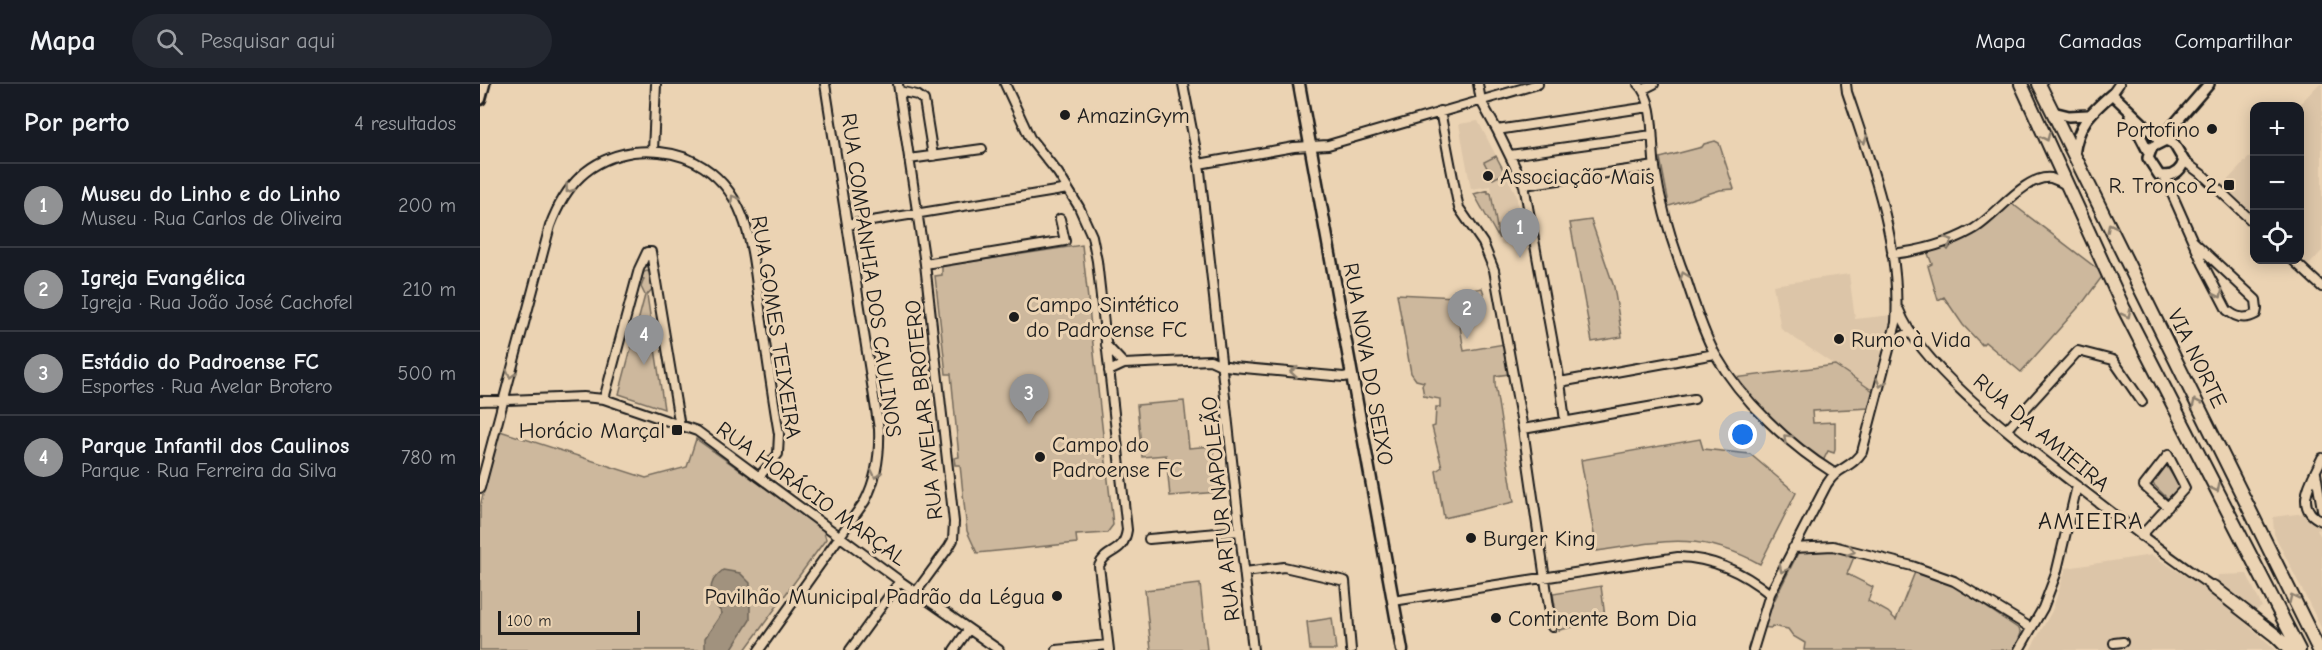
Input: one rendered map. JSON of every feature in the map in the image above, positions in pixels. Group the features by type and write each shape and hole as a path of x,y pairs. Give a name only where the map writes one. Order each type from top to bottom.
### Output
{"highway":[{"name":"VIA NORTE","path":"2021,84 2124,309 2299,650"},
{"name":"VIA NORTE","path":"2039,84 2319,650"},
{"path":"2213,587 2276,636 2290,650"}],"main road":[{"path":"480,99 484,84"},
{"name":"RUA NOVA DO SEIXO","path":"1299,84 1402,650"}],"street":[{"path":"653,151 656,84"},
{"name":"RUA COMPANHIA DOS CAULINOS","path":"759,650 865,501 872,488 879,452 879,429 825,84"},
{"path":"1005,84 1030,138 1068,189 1083,214 1095,249 1127,530 1123,544 1104,557 1099,566 1109,647 1056,650"},
{"name":"RUA ARTUR NAPOLEÃO","path":"1183,84 1199,164 1253,650"},
{"path":"1478,84 1480,101 1524,185 1565,421"},
{"path":"1199,164 1294,147 1328,145 1538,84"},
{"path":"1654,84 1641,87 1649,107 1655,166 1666,224 1715,354 1742,394 1801,452 1834,473"},
{"path":"1753,650 1770,594 1834,473 1855,462 1862,452 1892,340 1897,306 1892,254 1872,163 1846,84"},
{"path":"2074,155 2082,126 2088,115 2112,94 2118,84"},
{"path":"2184,161 2179,171 2164,176 2159,175 2148,158 2156,144 2163,141 2170,129 2209,84"},
{"path":"898,87 924,100 933,156"},
{"name":"RUA AVELAR BROTERO","path":"898,87 925,264 954,532 949,548 916,592"},
{"path":"2112,94 2127,111 2163,141 2174,144 2184,161 2204,176 2250,219"},
{"path":"1497,130 1649,107"},
{"path":"1440,111 1456,200 1483,243 1494,270 1523,429 1552,627"},
{"path":"2127,111 2149,153"},
{"path":"2053,112 2068,116 2088,115"},
{"path":"1510,155 1652,135"},
{"path":"909,159 982,149"},
{"name":"RUA GOMES TEIXEIRA","path":"480,488 550,226 566,192 587,170 597,164 619,155 653,151 680,156 713,173 734,197 745,222 779,434 778,453 759,477"},
{"path":"1524,185 1655,166"},
{"path":"2164,176 2175,205 2193,241 2228,310 2234,316 2242,318 2256,314 2258,309 2256,300 2193,241"},
{"path":"1892,254 1939,245 1970,231 1985,222 2015,194 2040,180 2052,178 2066,185"},
{"path":"848,225 1068,189"},
{"path":"925,264 1065,241 1060,219"},
{"path":"604,399 639,269 647,252 651,252 681,427"},
{"path":"2297,264 2322,287"},
{"name":"RUA DA AMIEIRA","path":"1897,306 1910,333 1944,372 2007,429 2141,536 2213,587"},
{"path":"1892,340 1910,333"},
{"path":"1106,345 1124,364"},
{"path":"2007,429 2078,351 2113,360 2142,402"},
{"path":"1560,382 1715,354"},
{"path":"1109,371 1124,364 1210,360 1221,365 1344,377 1352,375"},
{"name":"RUA HORÁCIO MARÇAL","path":"480,401 583,397 604,399 697,431 968,630 999,650"},
{"path":"1523,429 1694,399"},
{"path":"2141,536 2168,507 2185,488 2168,455 2144,486 2168,507"},
{"path":"2322,458 2307,488 2306,495 2308,509 2322,521"},
{"path":"2316,473 2322,509"},
{"path":"2019,650 2043,608 2056,574 2077,486"},
{"path":"1149,539 1240,531"},
{"path":"1793,548 1833,546 1920,569 1954,581 2031,628"},
{"path":"1393,602 1662,558 1689,557 1722,565 1751,579 1770,594"},
{"path":"1245,572 1284,567 1345,581 1351,650"},
{"path":"850,650 900,580"},
{"path":"954,650 968,630"},
{"path":"2276,636 2284,650"}],"shaded area":[{"path":"2319,84 2322,84 2322,251 2307,267 2304,264 2304,102 2302,102"},
{"name":"Associação Mais","path":"1478,121 1516,194 1524,241 1501,245 1491,186 1471,189 1459,124"},
{"path":"1715,141 1719,143 1734,189 1720,190 1666,207 1665,201 1668,199 1660,158 1702,147 1704,144"},
{"path":"1496,156 1505,173 1493,179 1484,162"},
{"path":"2250,156 2250,213 2222,186"},
{"path":"1488,190 1488,193 1491,193 1499,239 1474,194"},
{"path":"2010,202 2104,274 2084,301 2021,372 1985,342 1982,345 1963,325 1944,297 1938,300 1928,266 1932,264 1927,251 1944,246 1948,250 1953,243 1988,225"},
{"path":"1591,220 1614,287 1622,337 1592,342 1570,223"},
{"path":"1082,245 1113,525 1107,533 1076,535 1077,543 977,553 967,531 960,465 955,465 954,458 959,457 951,374 946,374 935,276 942,275 942,266"},
{"path":"647,271 652,273 653,279 651,280 653,288 647,295 664,409 619,394 645,295 641,287 644,279 641,278"},
{"name":"Rumo à Vida","path":"1849,274 1855,319 1892,315 1892,322 1878,349 1885,352 1873,391 1781,329 1773,285"},
{"path":"1482,288 1484,294 1477,296 1477,303 1470,304 1471,312 1458,314 1464,351 1504,344 1509,374 1495,376 1495,384 1514,502 1444,518 1436,471 1442,467 1432,427 1435,426 1436,407 1440,407 1440,399 1424,396 1422,385 1424,382 1416,380 1411,373 1397,294 1456,297 1456,293"},
{"path":"1835,365 1873,391 1870,408 1812,411 1813,423 1835,422 1835,450 1834,453 1828,451 1823,461 1767,416 1734,378"},
{"path":"1184,401 1189,448 1213,446 1218,492 1170,496 1166,455 1142,457 1137,405"},
{"path":"500,431 646,478 687,467 696,439 823,529 826,539 745,650 480,650 480,506"},
{"path":"1700,439 1703,449 1750,454 1796,493 1760,564 1718,547 1680,541 1597,551 1581,460"},
{"path":"2166,465 2180,487 2168,499 2152,483"},
{"path":"2305,513 2321,529 2317,530 2322,539 2322,629 2274,534 2273,517"},
{"path":"1831,549 1854,557 1847,574 1873,587 1868,601 1888,612 1896,620 1915,572 1950,583 2019,629 2021,633 2015,650 1804,650 1805,643 1793,636 1788,629 1772,626 1771,628 1761,627 1799,551"},
{"path":"2152,555 2211,592 2275,650 2030,650 2052,611 2066,568"},
{"path":"723,570 740,573 750,583 750,620 731,650 705,650 705,638 722,613 714,602 711,586 713,580"},
{"path":"2247,574 2262,607 2252,612 2217,581 2218,575"},
{"path":"1200,584 1207,650 1151,650 1145,590"},
{"path":"1601,586 1606,625 1602,620 1559,630 1553,594"},
{"path":"1332,618 1336,650 1310,650 1307,622"}],"place":[{"name":"AmazinGym","path":"1065,115"},
{"name":"Portofino","path":"2212,129"},
{"name":"Associação Mais","path":"1488,176"},
{"name":"R. Tronco 2","path":"2229,185"},
{"name":"Museu do Linho e do Linho","path":"1520,258"},
{"name":"Campo Sintético do Padroense FC","path":"1014,317"},
{"name":"Igreja Evangélica","path":"1467,339"},
{"name":"Rumo à Vida","path":"1839,339"},
{"name":"Parque Infantil dos Caulinos","path":"644,365"},
{"name":"Estádio do Padroense FC","path":"1029,424"},
{"name":"Horácio Marçal","path":"677,430"},
{"name":"Campo do Padroense FC","path":"1040,457"},
{"name":"Burger King","path":"1471,538"},
{"name":"Pavilhão Municipal Padrão da Légua","path":"1057,596"},
{"name":"Continente Bom Dia","path":"1496,618"}],"district":[{"name":"AMIEIRA","path":"2091,521"}]}
